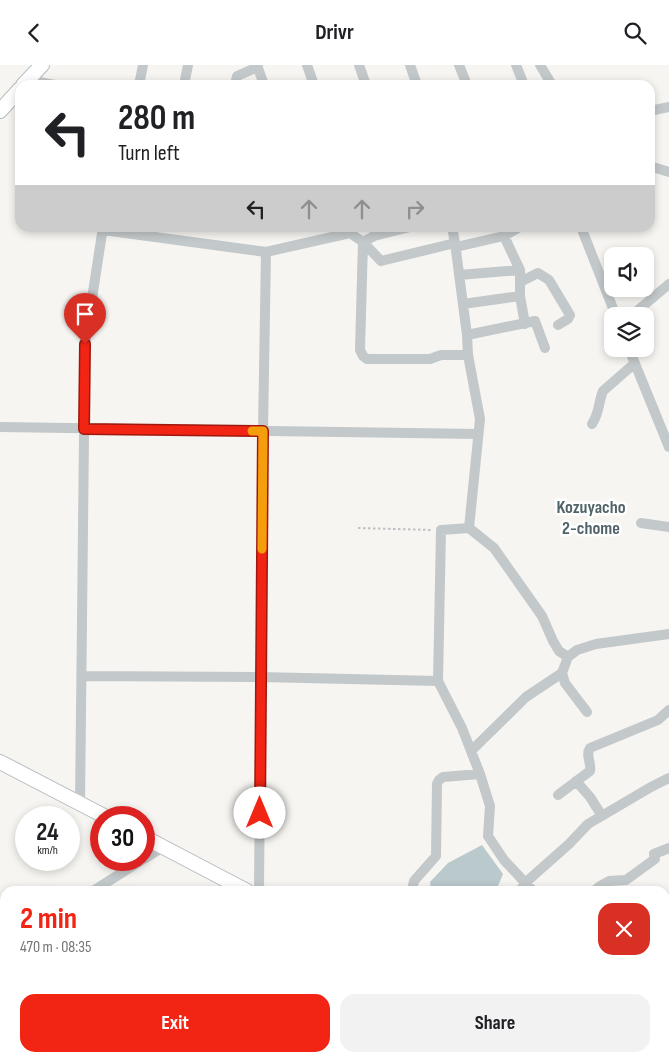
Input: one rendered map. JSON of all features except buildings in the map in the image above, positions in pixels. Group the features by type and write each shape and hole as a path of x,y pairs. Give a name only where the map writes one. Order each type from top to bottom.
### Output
{"street":[{"path":"28,80 42,65"},
{"path":"140,80 143,65"},
{"path":"185,80 188,65"},
{"path":"307,65 312,80"},
{"path":"359,65 364,80"},
{"path":"410,65 415,80"},
{"path":"459,65 465,80"},
{"path":"516,65 522,80"},
{"path":"540,65 549,80"},
{"path":"236,80 237,76 258,66 262,80"},
{"path":"0,111 5,98"},
{"path":"655,110 669,107"},
{"path":"655,168 669,172"},
{"path":"80,804 85,344 103,232"},
{"path":"124,232 266,252 350,233 363,242 381,261 504,237 512,232"},
{"path":"172,232 172,239"},
{"path":"363,242 374,236 390,232"},
{"path":"453,232 468,355 480,419 469,529"},
{"path":"584,232 613,307"},
{"path":"504,237 520,270 520,296 526,324"},
{"path":"363,242 360,350 363,355 368,359 430,359 442,355 468,355"},
{"path":"259,886 266,252"},
{"path":"459,275 520,270"},
{"path":"520,282 538,273 549,279 570,315 568,319 558,325"},
{"path":"642,307 669,284"},
{"path":"463,304 520,296"},
{"path":"467,335 535,321 545,348"},
{"path":"632,357 669,447"},
{"path":"592,424 598,415 604,391 635,363"},
{"path":"0,427 478,434"},
{"path":"642,523 669,527"},
{"path":"521,886 488,835 490,806 480,774 462,728 438,681 442,530 469,529 494,548 542,616 559,651 568,657"},
{"path":"471,751 526,697 562,673 568,657 577,650 596,644 669,634"},
{"path":"562,673 566,683 587,712"},
{"path":"82,676 438,681"},
{"path":"558,795 590,771 592,767 588,751 590,748 658,719 669,711"},
{"path":"0,762 90,809"},
{"path":"413,886 414,881 436,857 437,784 439,780 443,777 480,774"},
{"path":"523,886 588,824 669,778"},
{"path":"576,781 590,797 602,816"},
{"path":"155,843 237,886"},
{"path":"155,852 163,847"},
{"path":"600,886 609,881 626,880 655,859 654,854 669,848"},
{"path":"101,886 124,871"}],"path":[{"path":"358,528 442,530"}],"shaded area":[{"path":"482,845 503,874 498,886 430,886 430,882 448,863"}],"slow traffic":[{"path":"252,431 263,431 262,549"}],"district":[{"name":"Kozuyacho 2-chome","path":"591,518"}],"route":[{"path":"85,344 84,429 263,431 260,813"}]}
